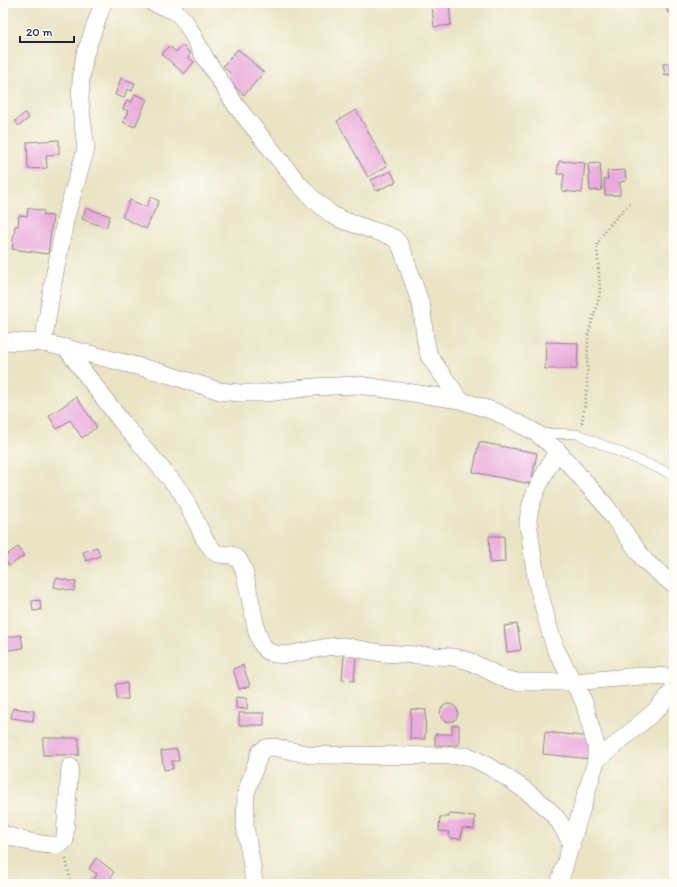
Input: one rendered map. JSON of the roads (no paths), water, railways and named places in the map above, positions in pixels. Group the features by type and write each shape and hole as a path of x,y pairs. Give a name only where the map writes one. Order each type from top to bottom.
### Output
{"street":[{"path":"43,343 66,216 86,149 80,101 80,79 85,54 103,3"},
{"path":"153,3 175,11 185,21 204,56 237,107 312,198 332,214 344,221 388,235 398,242 402,249 422,308 425,338 429,356 460,400"},
{"path":"3,341 43,343 66,348 160,372 220,391 266,393 313,387 358,385 460,400 496,412 535,432 558,450 605,505 645,562 670,582 674,583"},
{"path":"66,348 121,421 182,493 205,540 212,549 217,554 232,555 239,560 244,570 257,632 261,643 267,651 275,654 286,655 327,647 343,646 381,653 458,658 469,661 510,681 574,682 640,676 674,677"},
{"path":"558,450 533,500 528,514 528,522 536,578 550,632 556,650 584,702 596,746 596,761 559,884"},
{"path":"596,761 654,710 674,690"},
{"path":"254,884 245,826 246,794 260,752 270,747 310,755 468,756 483,762 548,809 560,822 572,844"},
{"path":"3,834 14,838 56,846 63,843 70,767"}],"lane":[{"path":"535,432 577,434 674,475"}]}
